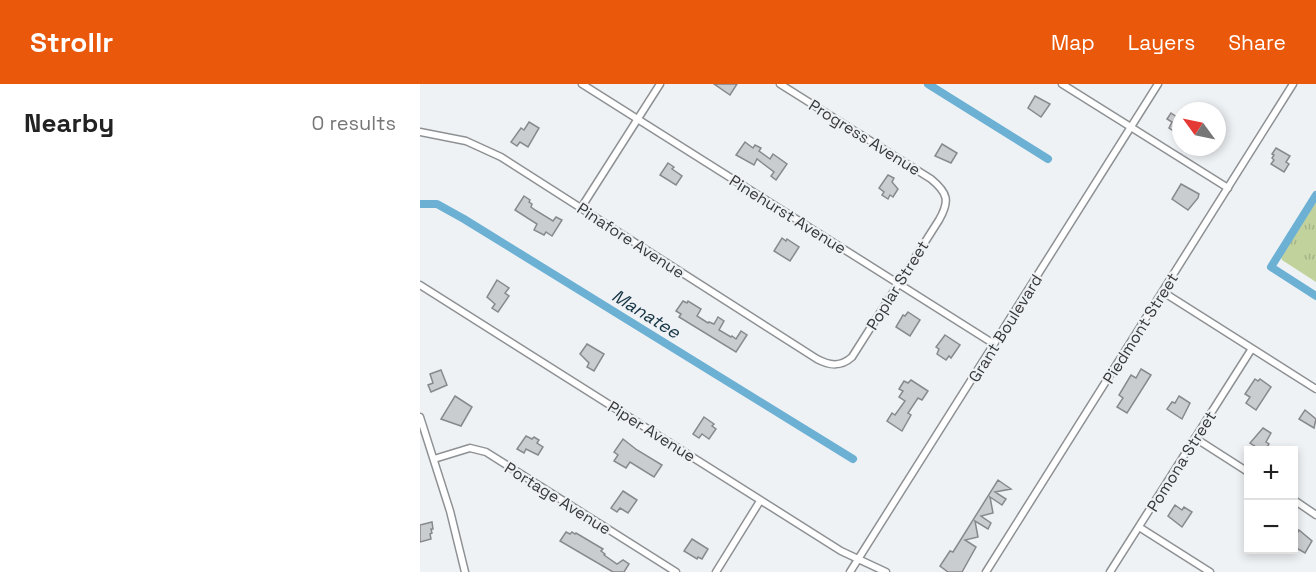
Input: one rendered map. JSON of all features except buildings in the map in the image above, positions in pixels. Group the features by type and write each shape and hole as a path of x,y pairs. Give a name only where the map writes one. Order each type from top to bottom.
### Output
{"street":[{"name":"Pinehurst Avenue","path":"582,84 994,344"},
{"path":"581,208 660,84"},
{"name":"Progress Avenue","path":"780,84 931,179 945,195"},
{"path":"1062,84 1228,188"},
{"name":"Grant Boulevard","path":"850,572 1158,84"},
{"name":"Piedmont Street","path":"986,572 1293,84"},
{"name":"Pinafore Avenue","path":"420,132 455,138 483,148 817,359 835,365"},
{"name":"Poplar Street","path":"835,365 852,357 943,213 946,205 945,195"},
{"name":"Piper Avenue","path":"420,285 760,501 858,560 886,572"},
{"path":"1163,292 1251,350 1316,389"},
{"name":"Pomona Street","path":"1110,572 1251,350"},
{"path":"420,417 450,511 465,572"},
{"path":"1196,438 1244,469"},
{"name":"Portage Avenue","path":"434,459 470,448 486,452 676,572"},
{"path":"716,572 760,501"},
{"path":"1298,503 1316,515"},
{"path":"1139,527 1210,572"}],"green space":[{"path":"1316,202 1316,282 1282,260 1281,257"}],"waterway":[{"path":"928,84 1048,159"},
{"path":"1316,195 1271,267 1316,296"},
{"name":"Manatee","path":"420,204 437,204 464,219 853,459"}]}
